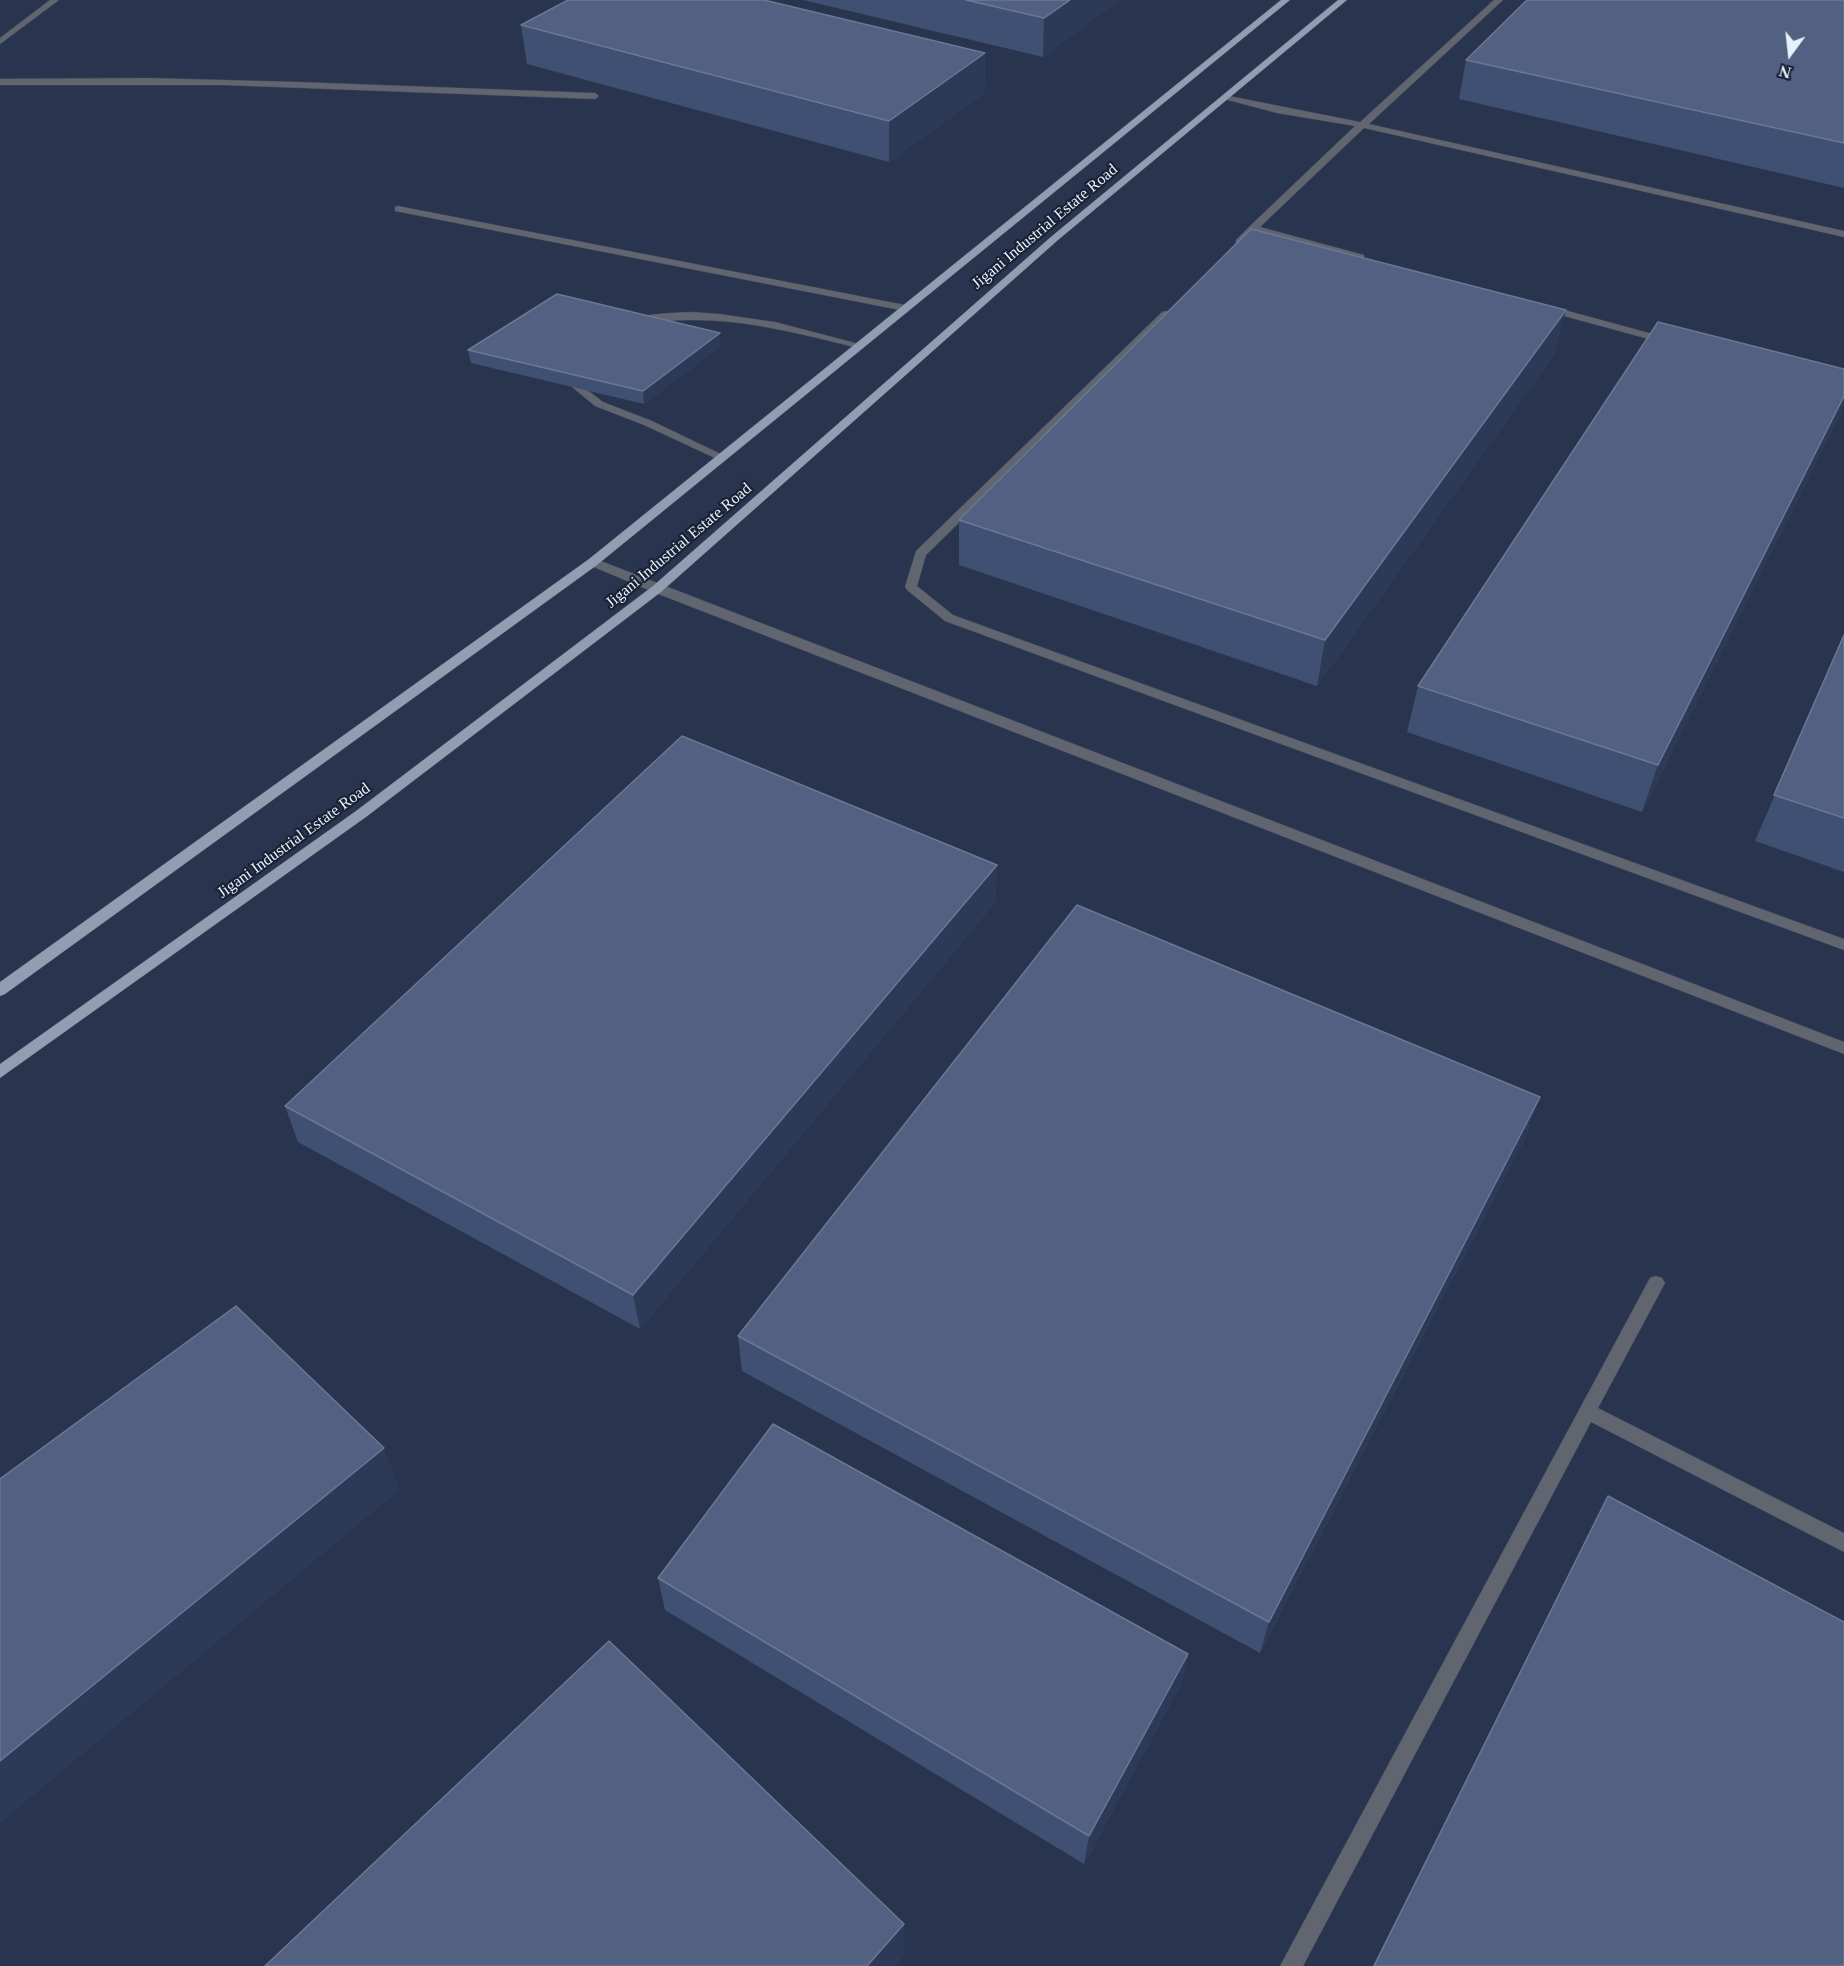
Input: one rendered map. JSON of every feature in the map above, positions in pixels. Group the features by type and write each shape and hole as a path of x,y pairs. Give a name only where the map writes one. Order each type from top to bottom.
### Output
{"main road":[{"name":"Jigani Industrial Estate Road","path":"0,990 593,562 1286,0"},
{"name":"Jigani Industrial Estate Road","path":"0,1072 361,814 657,589 1055,238 1343,0"}],"street":[{"path":"0,42 56,0"},
{"path":"1228,253 1362,124 1499,0"},
{"path":"0,82 72,80 220,82 595,96"},
{"path":"1227,97 1277,110 1362,124 1844,234"},
{"path":"398,209 905,308"},
{"path":"1253,228 1367,259"},
{"path":"1176,303 920,554 911,587 949,618 1844,945"},
{"path":"1537,306 1674,343"},
{"path":"620,325 660,315 714,316 785,327 858,345"},
{"path":"580,357 573,364 577,387 599,404 648,423 722,457"},
{"path":"593,562 657,589 1844,1048"},
{"path":"1291,1966 1656,1283"},
{"path":"1588,1412 1844,1543"}],"shaded area":[{"path":"0,0 1844,0 1844,1966 0,1966"}],"building":[{"path":"568,0 764,0 985,53 889,121 521,25"},
{"path":"966,0 1070,0 1044,18"},
{"path":"1527,0 1844,0 1844,143 1466,60"},
{"path":"1251,229 1566,310 1325,640 959,520"},
{"path":"557,294 720,333 643,391 468,350"},
{"path":"1658,322 1844,369 1844,396 1658,765 1418,686"},
{"path":"1844,635 1844,818 1774,795"},
{"path":"682,736 997,865 633,1295 285,1106"},
{"path":"1077,905 1540,1097 1269,1622 738,1336"},
{"path":"236,1306 384,1448 0,1761 0,1479"},
{"path":"773,1424 1188,1654 1089,1836 658,1578"},
{"path":"1608,1496 1844,1622 1844,1966 1374,1966"},
{"path":"609,1641 904,1924 867,1966 265,1966"}]}
